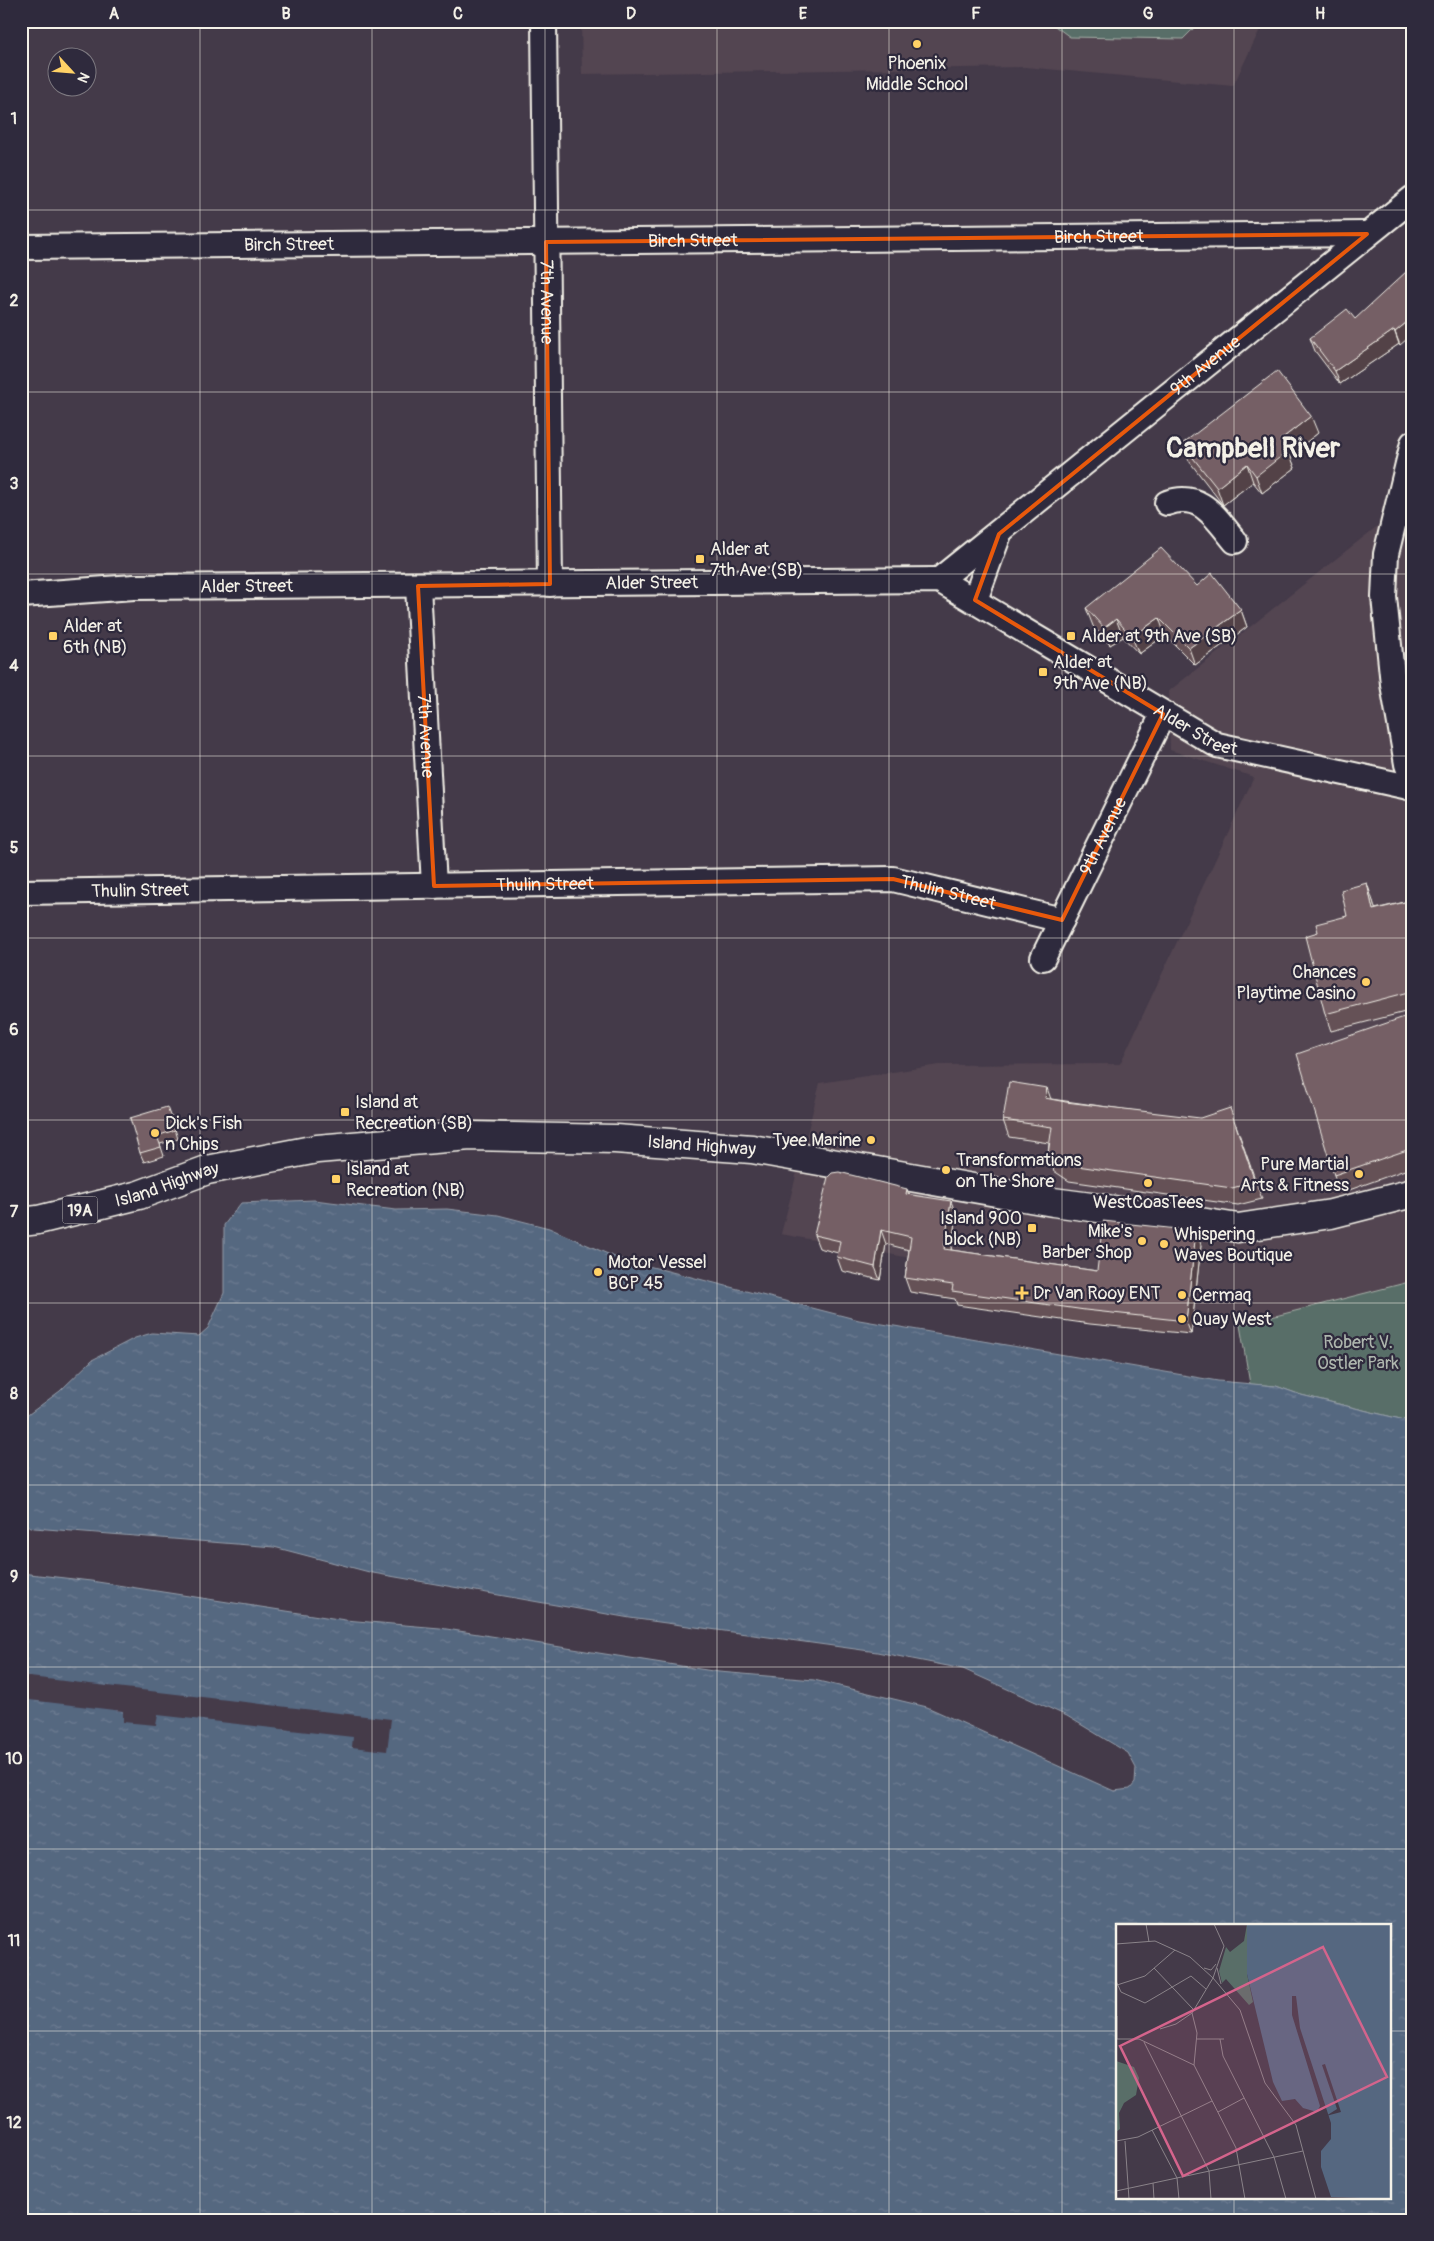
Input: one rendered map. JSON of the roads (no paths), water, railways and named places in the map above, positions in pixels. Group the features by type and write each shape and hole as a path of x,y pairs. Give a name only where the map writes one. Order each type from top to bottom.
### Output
{"main road":[{"name":"Island Highway","path":"21,1222 38,1220 139,1195 207,1170 298,1152 470,1136 615,1139 752,1149 1053,1202 1238,1228 1331,1214 1413,1193"}],"street":[{"name":"7th Avenue","path":"544,21 550,584"},
{"name":"9th Avenue","path":"939,580 999,534 1413,198"},
{"name":"Birch Street","path":"21,247 1367,234"},
{"path":"1413,443 1386,554 1384,597 1393,684 1407,764 1413,781"},
{"path":"1167,503 1180,498 1192,500 1204,506 1235,541"},
{"path":"974,600 999,534"},
{"name":"Alder Street","path":"21,594 134,587 939,580 1217,745 1413,788"},
{"name":"7th Avenue","path":"418,586 434,886"},
{"name":"9th Avenue","path":"1043,958 1163,714"},
{"name":"Thulin Street","path":"21,892 893,879 1062,920"}],"water":[{"path":"314,1200 396,1210 447,1209 498,1215 549,1228 617,1258 859,1320 1218,1381 1276,1386 1301,1395 1413,1422 1413,2220 21,2220 21,1573 91,1581 345,1620 440,1628 719,1672 814,1680 927,1707 1114,1791 1130,1789 1135,1783 1136,1768 1128,1753 1067,1716 963,1669 877,1652 630,1618 373,1573 274,1547 34,1528 21,1523 21,1420 60,1391 92,1360 135,1338 152,1333 199,1336 208,1328 224,1293 224,1225 241,1203"}],"place":[{"name":"Phoenix Middle School","path":"917,44"},
{"name":"Alder at 7th Ave (SB)","path":"700,559"},
{"name":"Alder at 6th (NB)","path":"53,636"},
{"name":"Alder at 9th Ave (SB)","path":"1071,636"},
{"name":"Alder at 9th Ave (NB)","path":"1043,672"},
{"name":"Chances Playtime Casino","path":"1366,982"},
{"name":"Island at Recreation (SB)","path":"345,1112"},
{"name":"Dick's Fish n Chips","path":"155,1133"},
{"name":"Tyee Marine","path":"871,1140"},
{"name":"Transformations on The Shore","path":"946,1170"},
{"name":"Pure Martial Arts & Fitness","path":"1359,1174"},
{"name":"Island at Recreation (NB)","path":"336,1179"},
{"name":"WestCoasTees","path":"1148,1183"},
{"name":"Island 900 block (NB)","path":"1032,1228"},
{"name":"Mike's Barber Shop","path":"1142,1241"},
{"name":"Whispering Waves Boutique","path":"1164,1244"},
{"name":"Motor Vessel BCP 45","path":"598,1272"},
{"name":"Dr Van Rooy ENT","path":"1022,1293"},
{"name":"Cermaq","path":"1182,1295"},
{"name":"Quay West","path":"1182,1319"}],"district":[{"name":"Campbell River","path":"1253,447"}],"park label":[{"name":"Robert V. Ostler Park","path":"1358,1352"}]}
